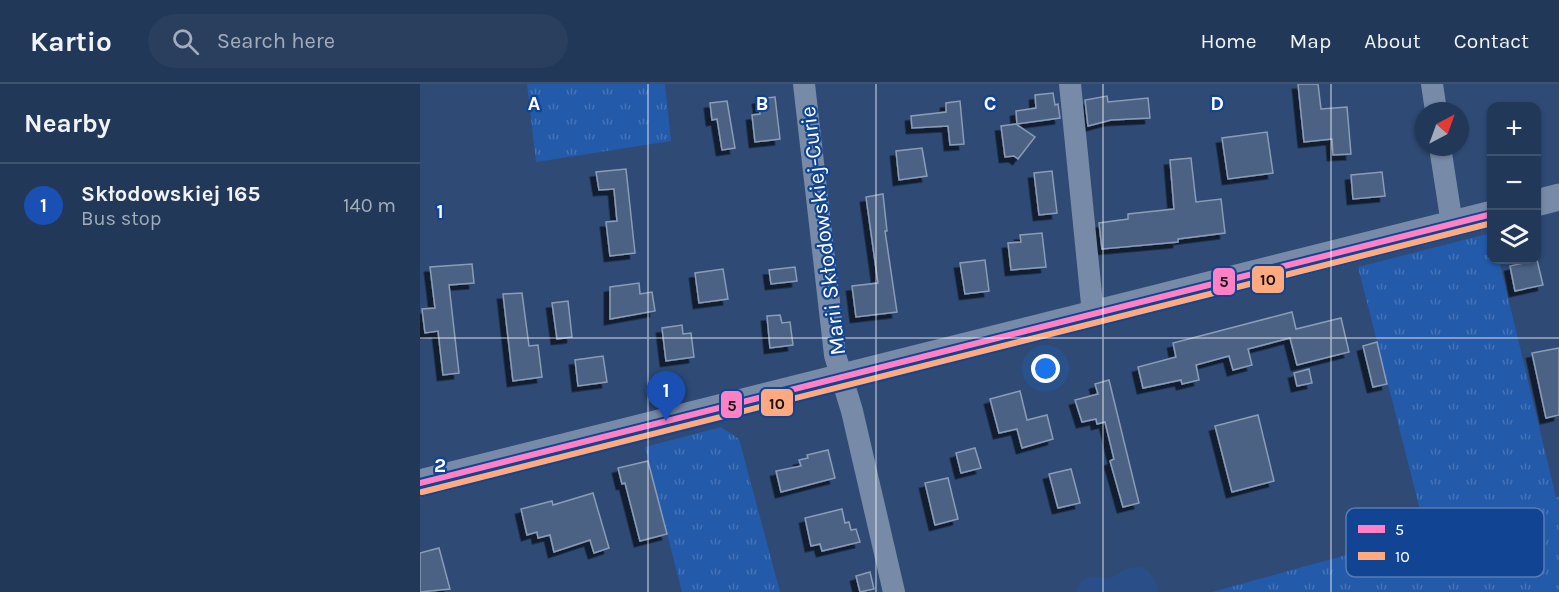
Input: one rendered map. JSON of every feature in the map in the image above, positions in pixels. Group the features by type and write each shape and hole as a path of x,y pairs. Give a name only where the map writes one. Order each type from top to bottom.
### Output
{"street":[{"name":"Marii Skłodowskiej-Curie","path":"804,84 835,355 852,411 894,592"},
{"path":"1070,84 1093,314"},
{"path":"1432,84 1435,102"},
{"path":"1441,156 1452,224"},
{"path":"1541,202 1559,197"},
{"name":"Marii Skłodowskiej-Curie","path":"420,483 1487,215"}],"green space":[{"path":"527,84 665,84 671,141 536,162"},
{"path":"1487,234 1487,264 1500,264 1556,497 1559,497 1559,592 1212,592 1346,555 1346,577 1544,577 1544,508 1420,508 1358,267"},
{"path":"721,427 739,439 780,592 682,592 645,447"}],"shaded area":[{"path":"1142,567 1148,570 1158,587 1156,592 1077,592 1079,585 1086,578 1111,578 1128,568"}],"building":[{"path":"1298,84 1318,84 1321,109 1347,107 1351,154 1333,155 1332,139 1304,142"},
{"path":"1053,93 1055,105 1058,104 1060,118 1017,124 1016,111 1036,108 1035,95"},
{"path":"1107,96 1108,102 1148,98 1150,118 1111,120 1088,126 1085,100"},
{"path":"775,97 780,139 755,142 752,115 760,114 758,99"},
{"path":"727,101 735,148 722,150 717,119 712,120 710,103"},
{"path":"960,101 964,144 950,145 948,126 912,128 911,116 946,112 946,103"},
{"path":"1016,124 1035,137 1018,159 1014,156 1005,157 1001,126"},
{"path":"1267,132 1273,173 1228,179 1222,138"},
{"path":"922,148 927,176 899,180 896,151"},
{"path":"1191,158 1196,202 1221,199 1225,233 1178,239 1178,242 1102,249 1099,223 1128,219 1128,214 1174,209 1170,160"},
{"path":"626,169 635,253 610,256 606,222 617,221 614,189 599,190 596,172"},
{"path":"1052,171 1057,213 1039,215 1034,173"},
{"path":"1382,172 1385,196 1353,199 1351,175"},
{"path":"883,194 887,231 885,231 897,312 856,317 852,286 878,283 866,197"},
{"path":"1042,233 1046,267 1011,270 1008,243 1021,242 1020,235"},
{"path":"985,260 989,291 965,294 960,263"},
{"path":"472,264 474,283 449,285 459,373 443,375 438,331 425,333 422,309 435,308 430,267"},
{"path":"1538,264 1543,285 1515,291 1510,266"},
{"path":"795,267 797,281 771,284 769,270"},
{"path":"723,269 728,299 699,303 695,273"},
{"path":"639,283 640,294 652,292 655,311 610,319 610,287"},
{"path":"522,293 529,346 538,345 542,377 513,381 503,294"},
{"path":"568,301 572,337 557,339 552,303"},
{"path":"1292,312 1296,329 1341,318 1349,352 1297,365 1290,338 1248,349 1252,365 1233,370 1229,356 1196,365 1199,380 1182,384 1181,380 1143,388 1138,367 1176,357 1173,343"},
{"path":"780,315 782,323 790,322 793,345 770,348 767,316"},
{"path":"682,325 683,334 691,333 694,357 666,361 662,328"},
{"path":"1377,342 1387,384 1373,387 1363,346"},
{"path":"1559,348 1559,415 1546,418 1532,353"},
{"path":"603,356 607,382 578,386 575,360"},
{"path":"1309,369 1312,383 1297,386 1294,373"},
{"path":"1109,380 1139,503 1123,507 1110,461 1114,459 1105,422 1097,424 1096,419 1082,422 1075,400 1098,394 1095,384"},
{"path":"1020,391 1027,420 1047,415 1053,439 1022,448 1017,429 999,433 990,399"},
{"path":"1258,415 1274,481 1232,492 1215,426"},
{"path":"975,448 981,468 961,473 956,453"},
{"path":"828,450 835,478 781,492 776,471 801,466 799,460 808,458 807,455"},
{"path":"648,461 667,534 640,541 625,483 622,484 618,468"},
{"path":"1071,469 1080,503 1058,508 1049,474"},
{"path":"948,478 958,519 935,525 925,483"},
{"path":"593,493 609,548 594,553 590,540 554,552 550,535 538,538 537,532 527,535 521,509 552,501 553,505"},
{"path":"842,509 845,523 849,522 851,530 856,529 860,542 822,551 820,544 811,546 805,518"},
{"path":"439,548 450,589 420,592 420,553"},
{"path":"870,572 874,589 860,592 856,576"}],"transit line":[{"name":"5","path":"420,483 1487,215"},
{"name":"10","path":"422,492 1487,224"}],"place":[{"name":"Skłodowskiej 165","path":"666,421"}]}
